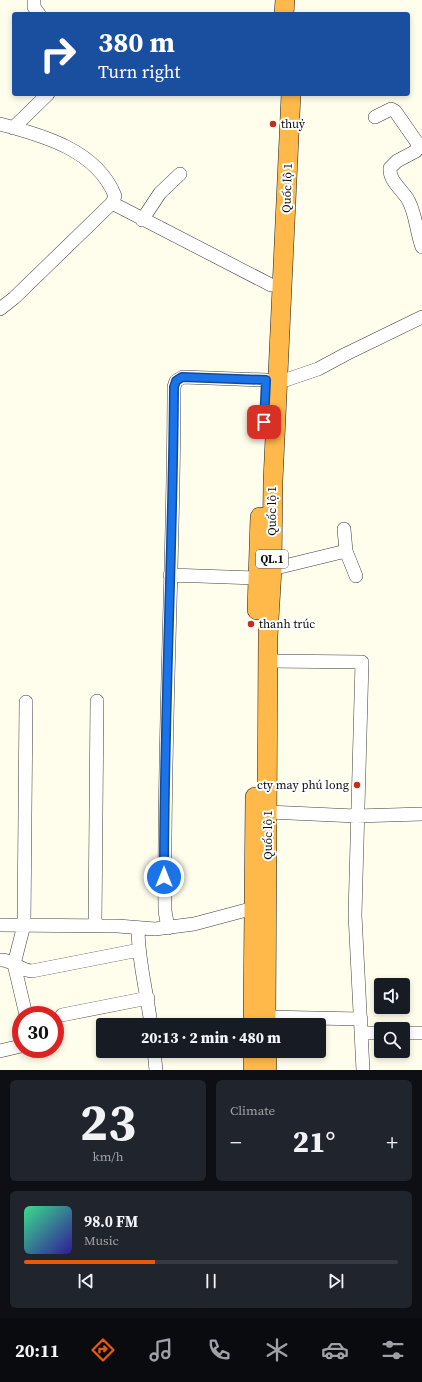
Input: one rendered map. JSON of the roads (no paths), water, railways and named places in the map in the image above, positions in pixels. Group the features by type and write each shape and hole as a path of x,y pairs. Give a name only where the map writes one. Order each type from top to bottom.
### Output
{"highway":[{"path":"284,12 285,0"},
{"path":"296,12 298,0"},
{"name":"Quốc lộ 1","path":"262,1018 254,908 265,573 273,481 271,285 280,96"},
{"name":"Quốc lộ 1","path":"272,382 281,327 291,96"},
{"name":"Quốc lộ 1","path":"262,1018 268,812 268,661 265,573"},
{"path":"253,1058 253,1070"},
{"path":"267,1058 267,1070"}],"street":[{"path":"34,0 34,7 38,12"},
{"path":"13,128 46,96"},
{"path":"375,117 391,109 395,111 406,124 418,144 416,151 397,161 389,170 396,185 407,198 422,247"},
{"path":"0,124 47,138 69,148 103,174 115,196 112,203 14,298 0,309"},
{"path":"142,220 160,193 180,174"},
{"path":"112,203 142,220 271,285"},
{"path":"168,928 165,911 164,869 165,758 171,608 170,575 174,387 176,381 182,377 272,382 318,369 422,317"},
{"path":"344,529 346,551 356,576"},
{"path":"170,575 265,573 346,551"},
{"path":"268,661 362,662 354,915 363,1070"},
{"path":"95,926 97,701"},
{"path":"24,1006 14,964 24,925 26,702"},
{"path":"268,812 356,816 422,814"},
{"path":"0,925 95,926 155,930 194,924 254,908"},
{"path":"138,928 139,950 151,1018"},
{"path":"0,960 14,964 26,971 32,971 139,950"},
{"path":"64,1015 148,998"},
{"path":"326,1020 361,1019"},
{"path":"361,1033 374,1033"},
{"path":"410,1033 422,1033"},
{"path":"0,1051 12,1048"},
{"path":"155,1058 156,1070"}],"place":[{"name":"thuỷ","path":"273,124"},
{"name":"thanh trúc","path":"251,624"},
{"name":"cty may phú long","path":"357,785"}]}
